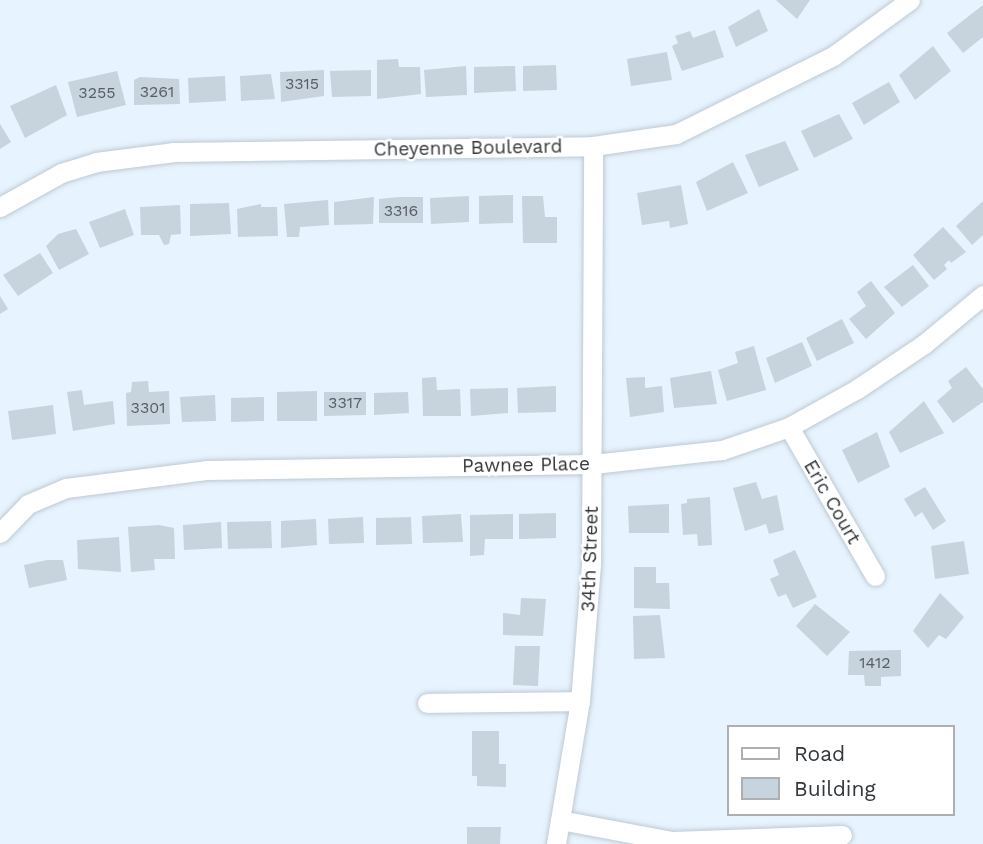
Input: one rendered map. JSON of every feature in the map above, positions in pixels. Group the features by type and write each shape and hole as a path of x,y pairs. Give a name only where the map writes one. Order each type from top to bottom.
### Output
{"street":[{"name":"Cheyenne Boulevard","path":"0,207 61,173 96,162 174,152 593,146 676,134 724,113 833,56 910,0"},
{"name":"34th Street","path":"556,844 580,701 591,563 593,146"},
{"name":"Pawnee Place","path":"0,533 28,504 66,488 206,470 593,464 722,450 789,427 913,352 983,295"},
{"name":"Eric Court","path":"789,427 875,576"},
{"path":"427,703 580,701"},
{"path":"561,820 672,842 842,835"}],"building":[{"path":"776,0 810,0 797,19"},
{"path":"983,5 983,37 963,53 947,33"},
{"path":"759,9 768,31 736,47 728,27"},
{"path":"715,30 724,57 682,71 672,46 678,43 675,36 690,31 693,38"},
{"path":"933,46 951,71 915,100 899,75"},
{"path":"667,52 672,80 631,86 627,59"},
{"path":"398,59 399,67 420,67 421,94 377,99 377,60"},
{"path":"556,65 557,90 523,91 523,66"},
{"path":"466,66 467,95 426,97 424,70"},
{"path":"515,66 516,91 474,93 474,67"},
{"path":"324,70 324,96 281,102 280,72"},
{"path":"371,70 371,96 332,97 330,71"},
{"path":"117,71 126,105 77,117 68,82"},
{"path":"271,74 275,99 241,101 240,76"},
{"path":"225,76 226,101 189,103 188,78"},
{"path":"140,77 179,79 180,104 134,105 134,80"},
{"path":"889,82 900,102 864,125 852,103"},
{"path":"56,85 67,115 25,138 10,106"},
{"path":"839,114 853,139 814,158 801,131"},
{"path":"0,124 11,142 0,149"},
{"path":"785,141 799,170 759,187 745,155"},
{"path":"733,162 748,193 707,211 696,182"},
{"path":"681,185 688,224 670,228 669,221 642,225 637,193"},
{"path":"513,195 513,223 479,224 479,196"},
{"path":"469,196 469,222 431,224 430,198"},
{"path":"522,196 543,196 545,217 557,217 557,243 523,243"},
{"path":"374,197 373,224 334,225 334,202"},
{"path":"423,197 423,223 379,223 379,199"},
{"path":"328,200 329,225 300,227 299,237 287,237 284,204"},
{"path":"983,201 983,235 972,245 956,226"},
{"path":"229,203 231,234 190,236 190,204"},
{"path":"261,204 261,207 277,207 278,236 238,237 237,209"},
{"path":"180,205 181,234 171,235 169,244 164,245 159,235 141,235 140,207"},
{"path":"125,209 134,235 100,248 89,222"},
{"path":"943,227 966,252 951,263 949,260 944,265 947,269 934,280 913,255"},
{"path":"76,229 89,254 59,270 46,246 58,234"},
{"path":"40,253 53,273 18,296 3,275"},
{"path":"913,265 929,286 902,307 884,287"},
{"path":"871,281 895,313 866,339 849,319 866,306 857,292"},
{"path":"0,296 8,309 0,314"},
{"path":"842,319 854,343 817,361 806,338"},
{"path":"802,342 812,366 775,383 766,358"},
{"path":"754,346 766,390 727,401 718,370 738,363 735,352"},
{"path":"966,367 983,389 983,402 953,423 937,401 952,388 948,381"},
{"path":"711,371 717,404 674,408 670,378"},
{"path":"436,377 437,390 460,389 461,416 423,416 422,378"},
{"path":"645,377 645,388 662,386 664,412 630,417 626,378"},
{"path":"148,381 149,392 169,391 170,424 127,426 126,393 131,392 132,382"},
{"path":"556,386 556,412 518,413 517,388"},
{"path":"508,388 508,413 471,416 470,389"},
{"path":"82,390 84,405 113,401 115,424 73,431 67,392"},
{"path":"317,391 317,421 277,421 277,392"},
{"path":"324,392 366,392 366,415 324,416"},
{"path":"408,392 409,413 374,415 374,393"},
{"path":"215,395 216,421 182,422 180,397"},
{"path":"264,397 264,421 231,422 231,398"},
{"path":"924,401 944,433 900,453 889,432"},
{"path":"53,405 56,434 12,440 8,411"},
{"path":"877,432 890,467 858,483 842,450"},
{"path":"756,482 762,499 777,495 784,530 769,534 766,524 745,531 733,488"},
{"path":"925,487 946,521 933,530 922,512 915,517 904,499"},
{"path":"710,497 712,545 698,546 697,534 683,535 681,504 687,503 687,499"},
{"path":"669,504 669,533 629,533 628,506"},
{"path":"556,513 556,538 519,539 519,514"},
{"path":"461,514 463,542 423,543 422,516"},
{"path":"513,514 513,539 485,539 484,555 470,556 470,515"},
{"path":"363,517 364,543 329,544 328,519"},
{"path":"411,517 412,544 376,545 376,518"},
{"path":"316,519 317,545 281,548 281,521"},
{"path":"271,521 272,548 228,549 227,522"},
{"path":"221,522 222,548 184,550 183,525"},
{"path":"159,525 174,528 175,559 154,559 155,570 131,572 128,527"},
{"path":"119,537 121,572 78,569 77,540"},
{"path":"964,541 969,574 935,579 931,546"},
{"path":"795,550 817,597 793,608 786,594 778,597 770,579 779,575 773,560"},
{"path":"63,560 67,580 29,588 24,565"},
{"path":"634,567 656,567 656,583 669,583 670,609 634,608"},
{"path":"940,593 964,617 946,639 939,635 928,648 913,631"},
{"path":"521,598 546,599 543,636 503,635 503,613 520,615"},
{"path":"815,604 850,632 827,656 796,626"},
{"path":"660,615 665,658 634,659 633,616"},
{"path":"515,646 540,646 538,686 513,685"},
{"path":"901,650 901,676 881,677 881,686 865,686 864,675 848,675 849,651"},
{"path":"472,731 499,731 499,764 506,764 506,787 477,786 477,776 472,776"},
{"path":"467,827 501,827 500,844 467,844"}]}
